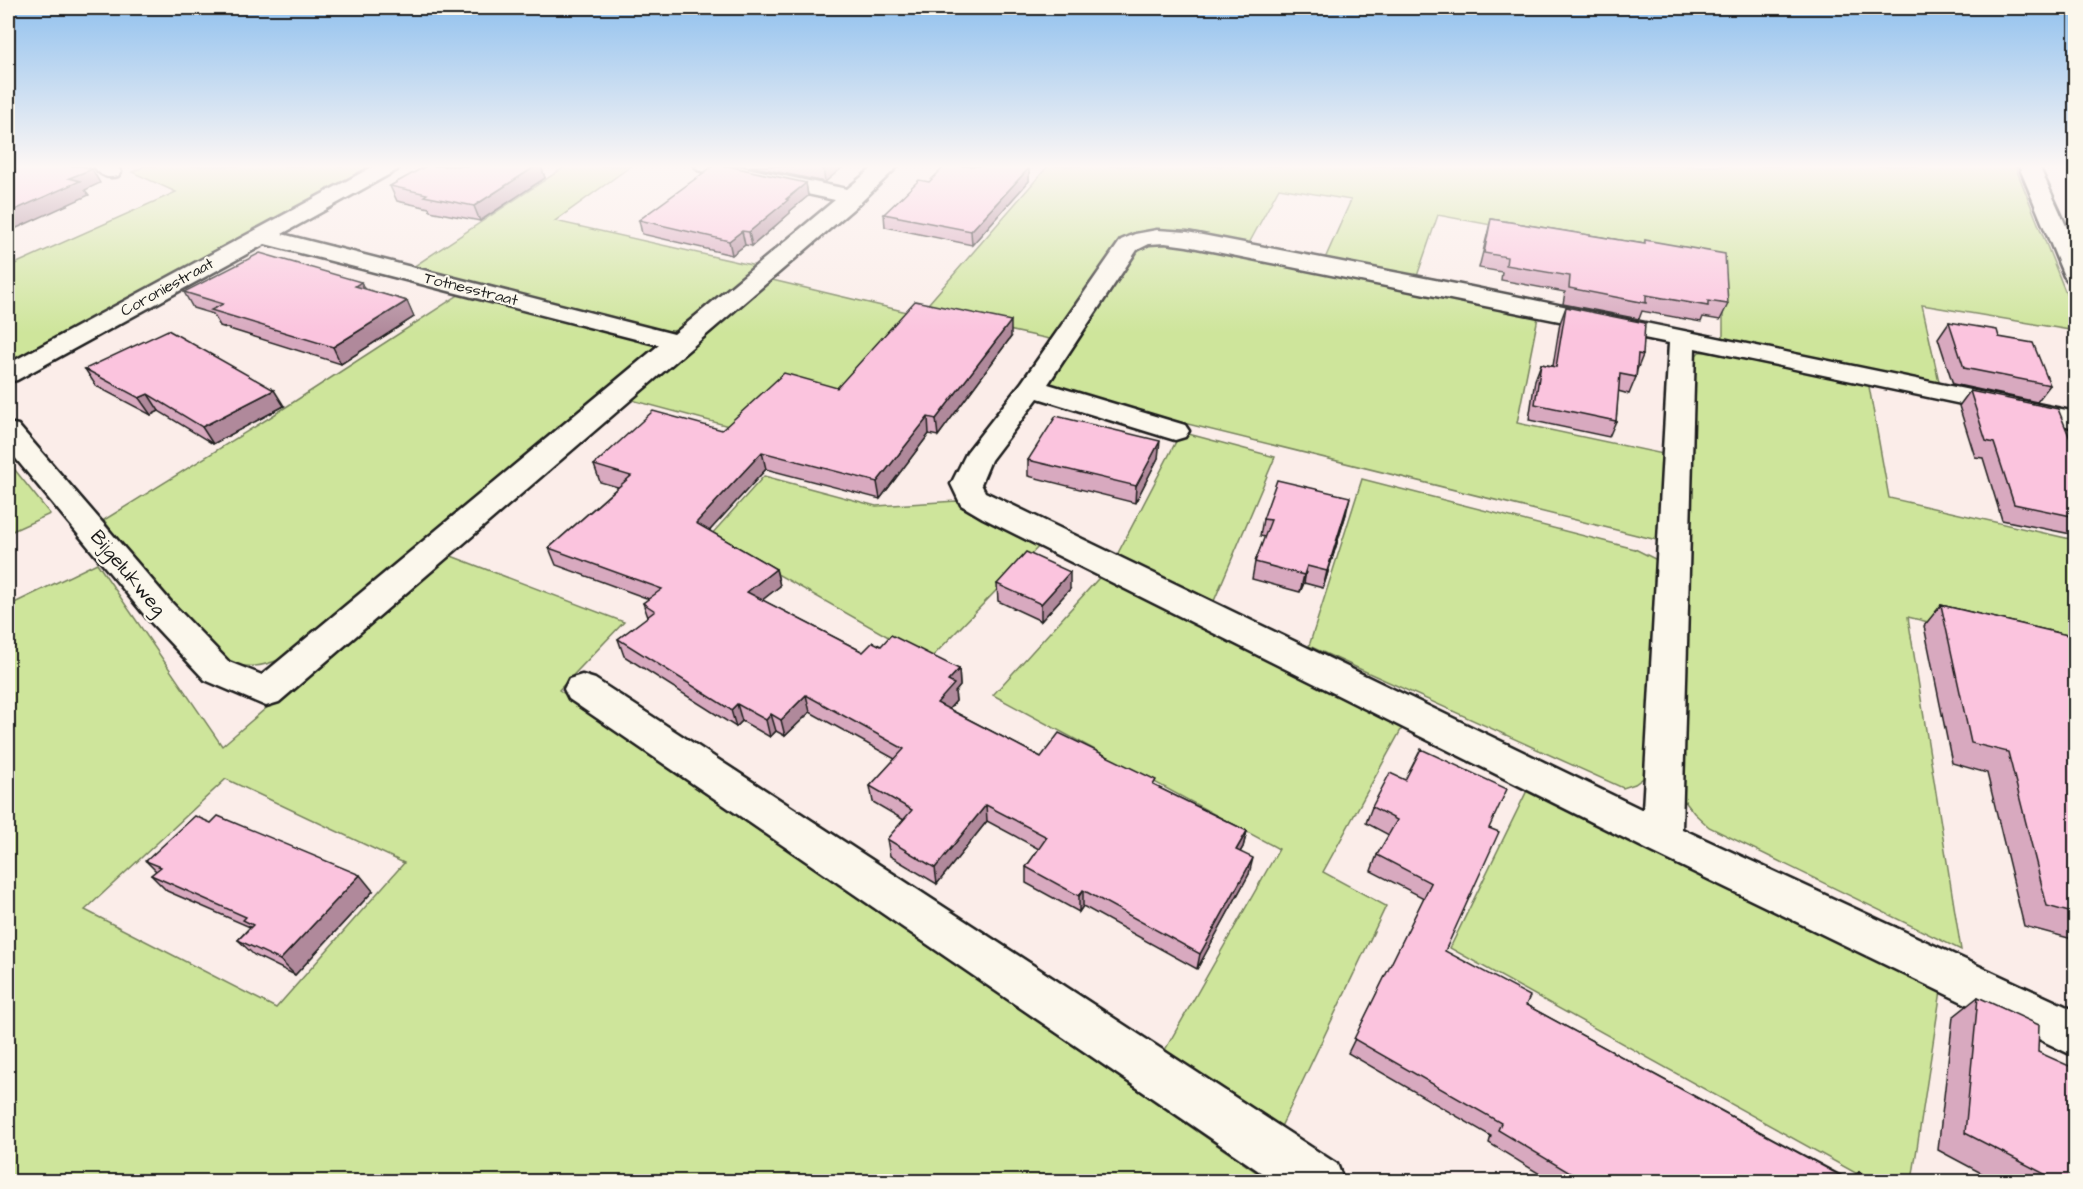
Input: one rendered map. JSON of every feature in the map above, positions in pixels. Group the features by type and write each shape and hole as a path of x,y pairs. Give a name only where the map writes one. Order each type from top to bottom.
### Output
{"street":[{"name":"Coroniestraat","path":"8,374 289,221"},
{"path":"680,343 824,221"},
{"path":"2052,221 2076,276"},
{"name":"Totnesstraat","path":"262,236 680,343"},
{"path":"2076,420 1471,294 1187,239 1150,237 1138,239 1129,244 1032,388 976,459 966,484 972,498 1004,516 1662,838 2076,1035"},
{"path":"1662,838 1682,339"},
{"name":"Bijgelukweg","path":"8,430 159,610 217,671 266,692 680,343"},
{"path":"1032,388 1175,432"},
{"path":"582,689 1318,1182"}],"green space":[{"path":"110,221 279,221 8,368 8,267"},
{"path":"482,221 557,221 760,267 686,328 657,331 413,267"},
{"path":"1000,221 1261,221 1247,247 1170,232 1154,231 1127,235 1054,340 922,311"},
{"path":"1341,221 1436,221 1416,279 1324,261"},
{"path":"1473,221 2037,221 2075,316 2076,331 1922,305 1940,386 1723,343 1723,268"},
{"path":"1165,241 1539,312 1517,423 1668,455 1661,541 1050,390 1042,385 1139,246"},
{"path":"768,279 911,313 831,396 736,428 628,399"},
{"path":"463,292 661,344 661,349 281,659 254,666 241,666 226,662 145,579 104,520 269,418"},
{"path":"1712,351 1868,381 1889,498 2070,539 2076,552 2075,658 1908,617 1961,950 1709,827 1680,795 1690,362 1699,352"},
{"path":"1181,432 1275,457 1214,601 1116,557"},
{"path":"15,470 50,514 8,533 8,474"},
{"path":"764,476 876,506 957,501 1043,542 929,660 710,536"},
{"path":"1362,479 1635,549 1659,561 1646,776 1635,784 1623,788 1309,646"},
{"path":"446,554 624,622 559,690 1269,1181 8,1182 8,606 97,563 222,746","holes":["226,779 404,863 276,1008 85,910"]},
{"path":"1107,569 1413,708 1323,872 1386,906 1278,1133 1161,1057 1279,849 993,695"},
{"path":"1537,770 1945,964 1912,1181 1870,1181 1450,948"}],"building":[{"path":"645,221 762,221 749,232 742,231 729,241"},
{"path":"922,221 980,221 971,231"},
{"path":"1490,221 1506,221 1645,244 1645,240 1725,254 1728,304 1708,301 1708,306 1646,295 1646,303 1569,288 1570,276 1506,265 1507,257 1484,253"},
{"path":"260,253 361,282 355,286 407,301 333,347 211,310 223,304 184,292"},
{"path":"915,301 1011,321 936,419 928,417 877,482 762,452 696,523 776,569 747,592 863,652 873,642 881,646 891,635 959,669 948,681 954,684 937,703 1041,757 1059,733 1156,780 1153,785 1247,831 1236,850 1253,858 1200,954 1083,890 1079,896 1026,867 1047,837 986,805 935,868 887,839 912,810 870,786 904,749 806,695 781,720 771,714 766,720 737,704 731,710 618,639 655,611 643,603 662,589 549,548 631,476 594,465 653,411 722,430 784,373 837,388"},
{"path":"1566,307 1645,323 1643,355 1638,354 1636,377 1620,374 1616,421 1535,404 1541,364 1556,367"},
{"path":"1949,322 1997,330 1999,337 2033,343 2050,385 1964,368"},
{"path":"168,330 274,390 202,427 148,394 139,398 85,369"},
{"path":"1970,391 2058,409 2076,453 2076,517 2014,504 1994,443 1986,441"},
{"path":"1056,416 1160,441 1136,486 1028,460"},
{"path":"1277,480 1350,497 1327,571 1307,566 1304,575 1255,562 1271,520 1263,519"},
{"path":"1026,552 1070,572 1041,604 997,584"},
{"path":"1941,605 2076,637 2076,914 2047,906 2008,752 1971,743"},
{"path":"1421,749 1507,789 1489,828 1499,832 1445,951 1530,996 1526,1005 1852,1182 1585,1182 1498,1130 1501,1123 1354,1039 1431,883 1377,855 1397,820 1372,807 1390,773 1405,780"},
{"path":"195,816 211,823 218,816 360,875 280,960 238,940 253,925 243,920 246,917 151,875 161,867 146,861"},
{"path":"1978,997 2039,1025 2038,1052 2076,1069 2076,1182 2060,1182 1965,1133"},
{"path":"1859,1172 1880,1182 1859,1182"}]}
